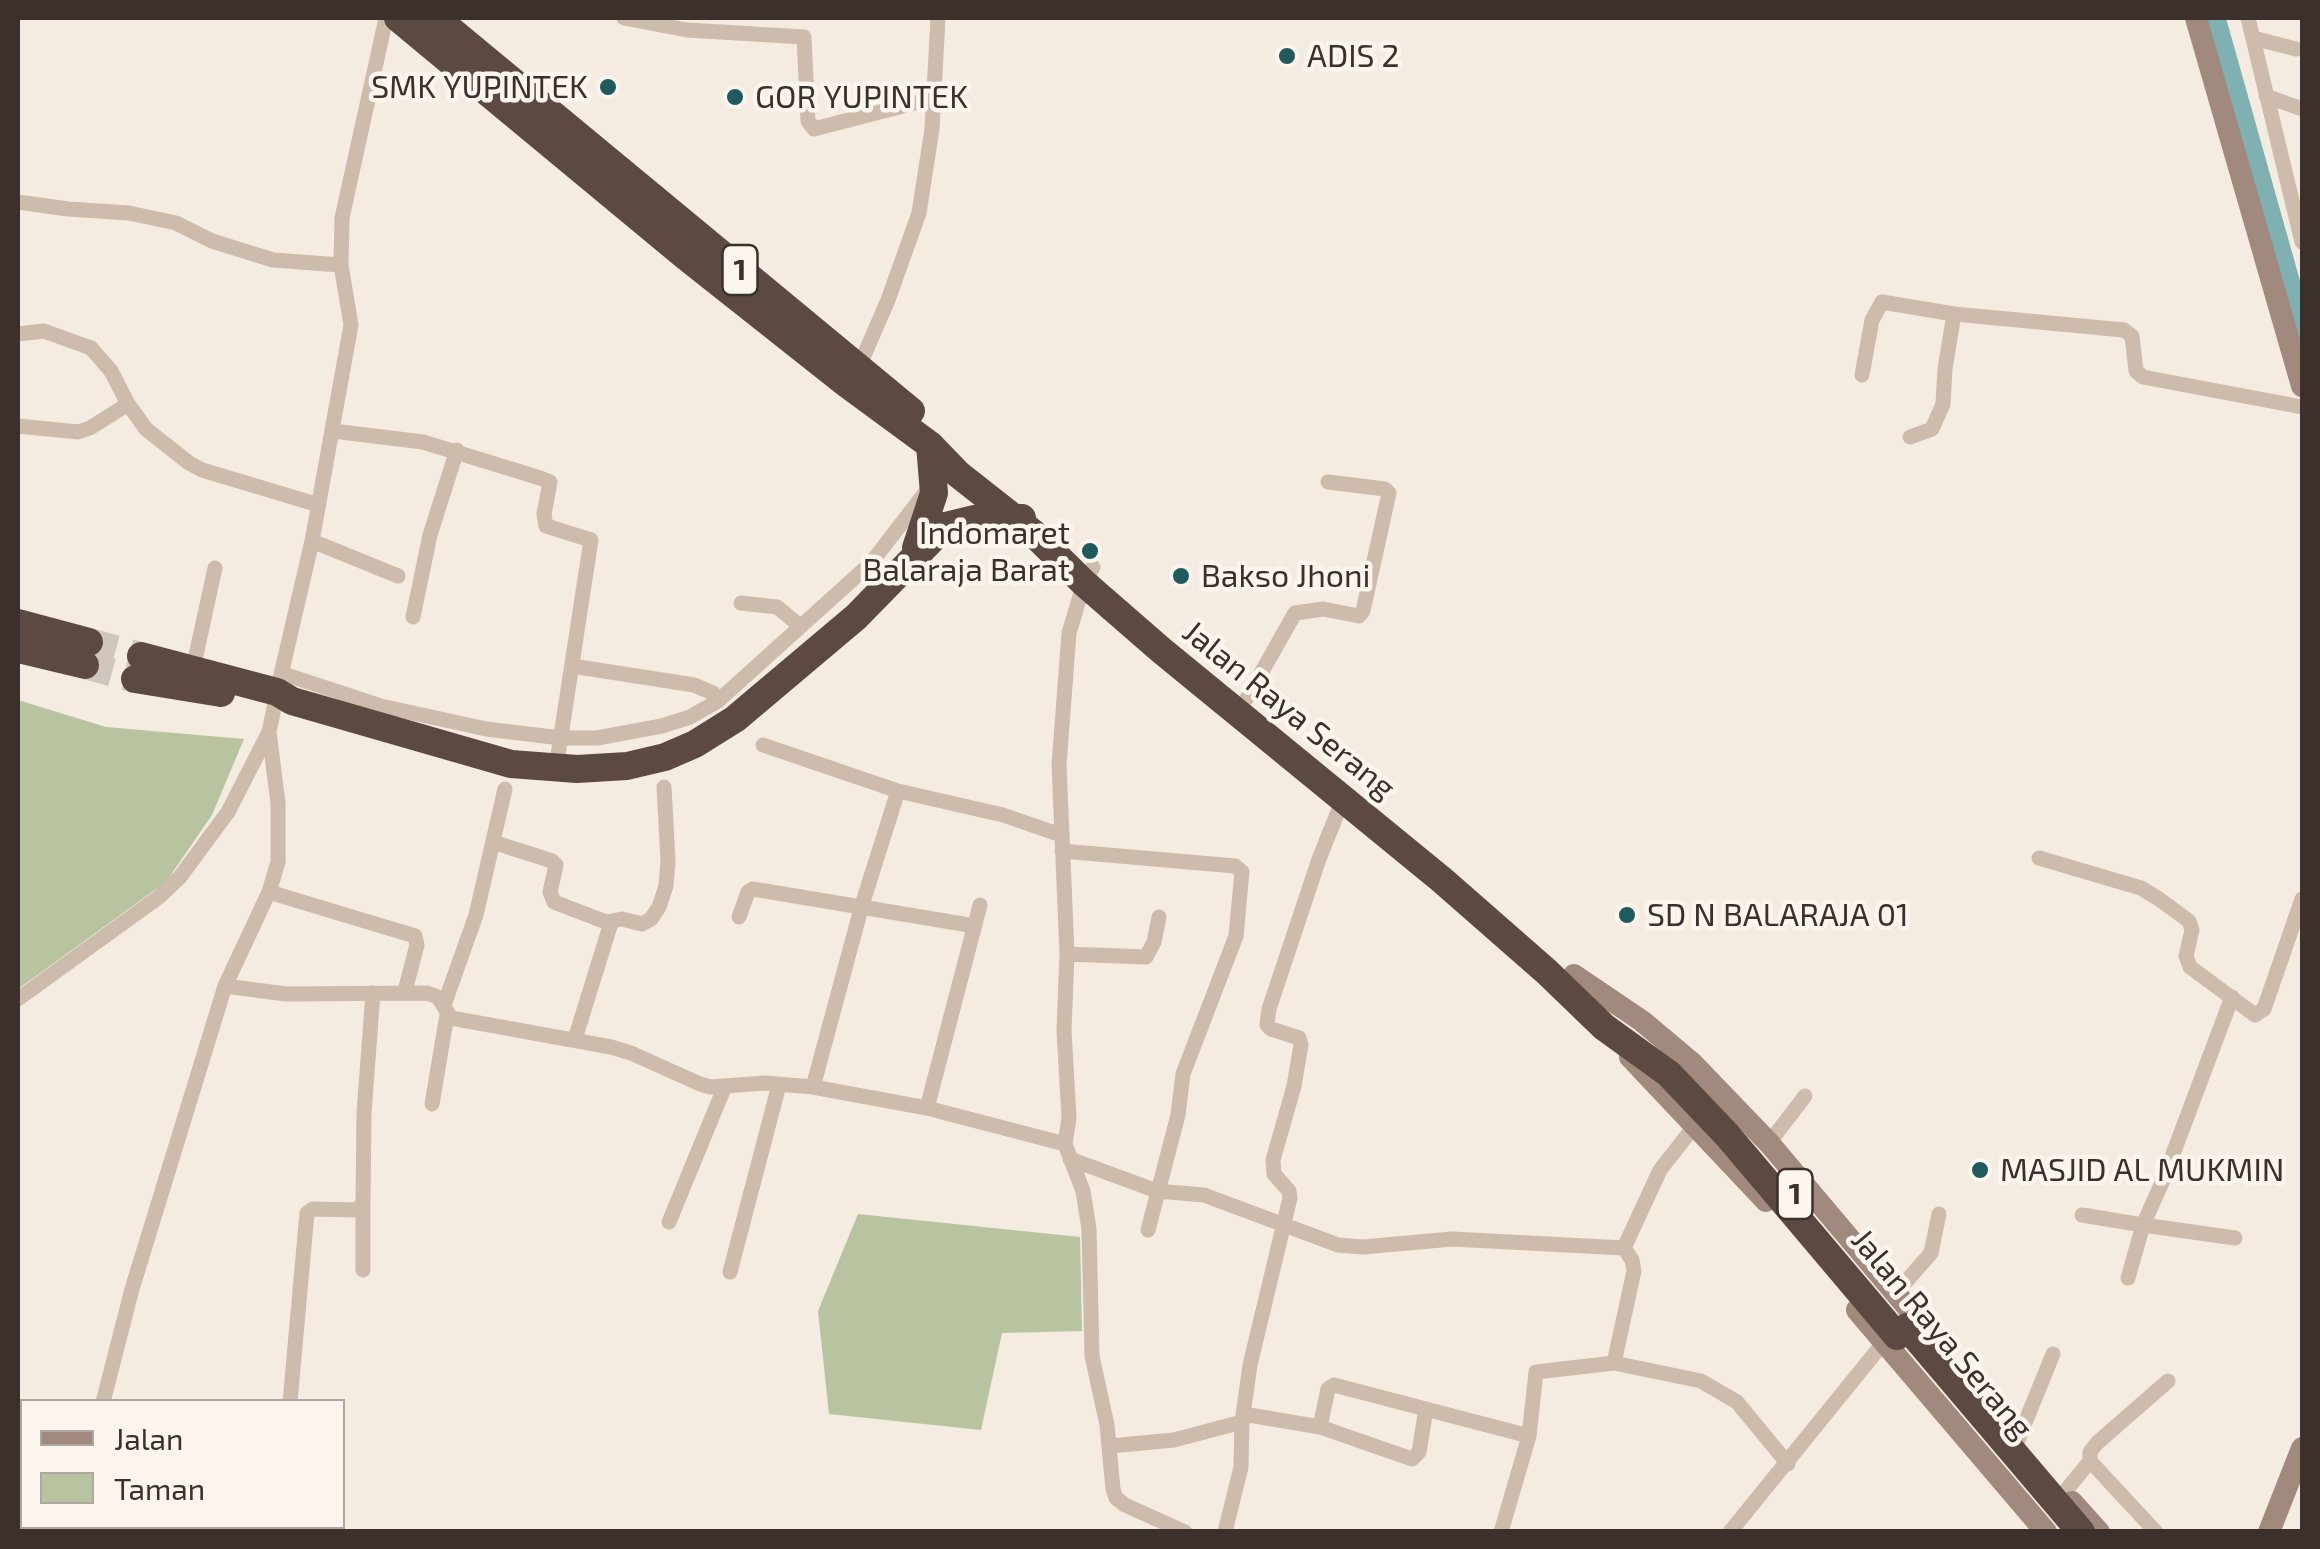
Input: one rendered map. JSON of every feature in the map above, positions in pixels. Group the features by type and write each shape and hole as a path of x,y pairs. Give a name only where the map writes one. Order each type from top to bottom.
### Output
{"highway":[{"name":"Jalan Raya Serang","path":"398,18 436,24 930,445 951,469"},
{"name":"Jalan Raya Serang","path":"783,319 859,367 951,469 1029,524 1162,631 1300,754 1673,1070 1789,1188 2082,1532"},
{"path":"929,542 930,508 951,469"},
{"path":"281,692 138,668 193,669 281,692 511,764 556,768 627,766 664,758 735,719 856,616 929,542 951,469"},
{"path":"929,542 1029,524"},
{"path":"18,622 87,654 18,649"},
{"name":"Jalan Raya Serang","path":"1300,754 1342,799 1567,981"},
{"name":"Jalan Raya Serang","path":"1673,1070 2064,1532"}],"main road":[{"path":"2196,18 2302,386"},
{"path":"1567,981 1773,1209 2046,1532"},
{"path":"1567,981 1642,1021 1692,1063 1769,1143 2098,1532"},
{"path":"1920,1383 1922,1362 1944,1352"},
{"path":"2268,1532 2302,1448"}],"street":[{"path":"18,999 159,897 180,877 228,812 269,732 312,541 351,325 342,266 345,198 386,18"},
{"path":"624,18 688,30 757,25 800,36 806,40 808,121 814,129 934,98"},
{"path":"859,367 912,236 932,129 938,18"},
{"path":"2248,18 2302,242"},
{"path":"2254,38 2296,49"},
{"path":"2266,96 2302,109"},
{"path":"18,202 129,213 176,223 212,242 273,260 342,266"},
{"path":"1862,375 1872,320 1882,302 1954,314 2124,330 2132,336 2136,371 2143,377 2302,407"},
{"path":"1910,437 1932,429 1944,404 1954,314"},
{"path":"18,334 44,330 91,348 111,371 128,404 158,439 202,470 318,505"},
{"path":"18,426 78,432 128,404"},
{"path":"333,431 423,442 550,482 544,514 546,526 591,540 556,768"},
{"path":"413,617 430,536 456,450"},
{"path":"281,692 486,729 561,738 597,738 690,717 718,701 871,563 951,469"},
{"path":"1243,704 1295,614 1312,609 1362,614 1389,493 1385,489 1328,482"},
{"path":"312,541 398,576"},
{"path":"193,669 215,568"},
{"path":"1088,575 1066,654 1059,765 1067,954 1064,1030 1068,1152 1083,1191 1090,1229 1092,1356 1116,1498 1186,1532"},
{"path":"741,602 777,607 799,626"},
{"path":"572,666 694,685 713,693 718,701"},
{"path":"104,1399 132,1289 225,986 269,892 279,847 269,732"},
{"path":"763,745 898,791 1003,815 1062,843 1235,866 1242,872 1236,936 1183,1074 1178,1115 1148,1230"},
{"path":"492,842 552,861 556,865 550,892 554,902 611,922 622,919 642,924 652,919 659,908 666,886 664,788"},
{"path":"432,1104 446,1010 476,915 505,790"},
{"path":"813,1087 862,905 898,791"},
{"path":"1225,1532 1240,1468 1250,1365 1290,1198 1289,1190 1274,1174 1273,1160 1294,1086 1301,1044 1295,1036 1271,1030 1267,1021 1342,799"},
{"path":"2038,858 2141,888 2174,910 2191,925 2186,956 2190,967 2255,1016 2264,1009 2302,899"},
{"path":"739,917 748,892 753,889 975,926"},
{"path":"269,892 415,936 417,945 405,991"},
{"path":"928,1108 980,905"},
{"path":"1067,954 1142,958 1154,942 1159,917"},
{"path":"575,1039 611,922"},
{"path":"225,986 286,994 405,991 438,997 455,1019 632,1053 700,1084 813,1087 928,1108 1068,1152 1157,1190 1204,1194 1338,1245 1452,1238 1624,1248"},
{"path":"363,1270 364,1113 374,993"},
{"path":"2128,1278 2142,1225 2164,1178 2232,997"},
{"path":"730,1272 779,1085"},
{"path":"669,1222 725,1086"},
{"path":"1769,1143 1805,1096"},
{"path":"1624,1248 1660,1170 1696,1124"},
{"path":"290,1399 307,1213 312,1209 356,1210 363,1204"},
{"path":"1896,1294 1931,1253 1940,1214"},
{"path":"2082,1215 2236,1238"},
{"path":"1614,1363 1634,1271 1624,1248"},
{"path":"1730,1532 1884,1342"},
{"path":"2018,1440 2053,1354"},
{"path":"1500,1532 1529,1436 1536,1372 1614,1363 1701,1382 1737,1402 1788,1464"},
{"path":"2064,1493 2090,1461 2090,1452 2097,1442 2168,1381"},
{"path":"1320,1427 1328,1389 1334,1385 1529,1436"},
{"path":"1110,1446 1174,1440 1242,1418 1320,1427 1412,1458 1419,1452 1426,1409"},
{"path":"2090,1461 2156,1532"}],"green space":[{"path":"18,700 106,727 244,739 212,815 166,882 18,989"},
{"path":"858,1214 1080,1237 1082,1331 1002,1333 981,1430 829,1414 818,1311"}],"waterway":[{"path":"2213,18 2302,334"}],"tunnel":[{"path":"89,642 141,656"},
{"path":"85,665 135,679"}],"place":[{"name":"ADIS 2","path":"1287,56"},
{"name":"SMK YUPINTEK","path":"608,87"},
{"name":"GOR YUPINTEK","path":"735,97"},
{"name":"Indomaret Balaraja Barat","path":"1090,551"},
{"name":"Bakso Jhoni","path":"1181,576"},
{"name":"SD N BALARAJA 01","path":"1627,915"},
{"name":"MASJID AL MUKMIN","path":"1980,1170"}]}
